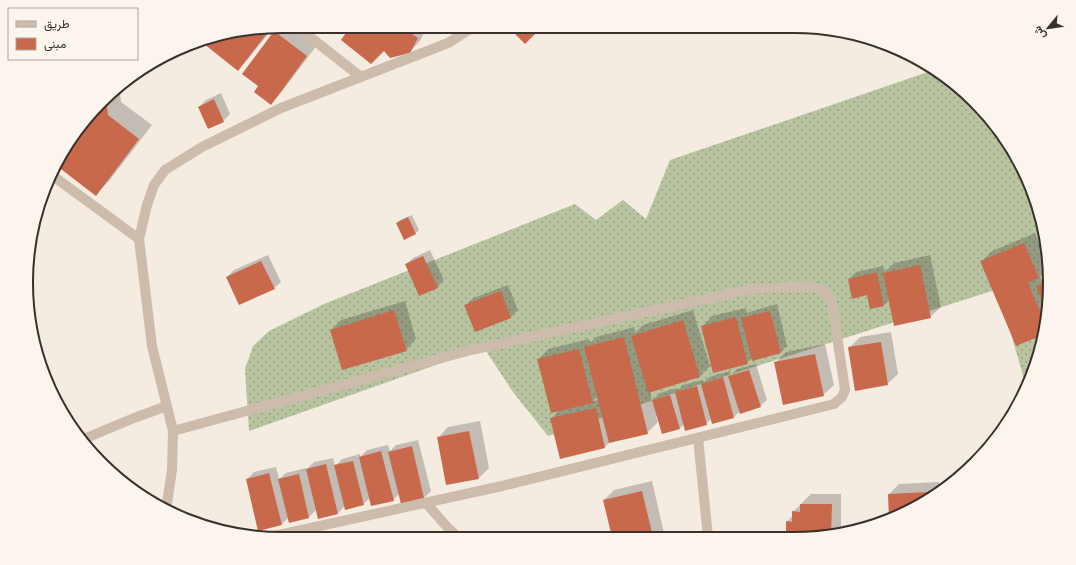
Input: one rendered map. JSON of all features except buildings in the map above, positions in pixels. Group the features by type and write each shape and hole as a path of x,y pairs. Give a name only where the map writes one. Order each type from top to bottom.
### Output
{"street":[{"path":"305,33 361,77"},
{"path":"167,503 172,470 173,431 152,346 139,239 147,205 154,185 165,170 202,147 282,108 448,43 464,33"},
{"path":"56,178 139,239"},
{"path":"173,431 471,350 752,289 808,286 823,290 830,296 845,390 842,397 834,404 502,486 293,532"},
{"path":"88,437 167,406"},
{"path":"698,438 707,532"},
{"path":"426,503 452,532"}],"green space":[{"path":"928,72 958,95 981,118 1010,158 1030,202 1041,250 1043,282 1041,315 1038,331 1030,363 1024,378 998,289 704,383 548,436 513,392 484,348 249,431 245,369 253,346 269,331 324,304 575,204 596,220 623,200 646,219 670,160"}]}
